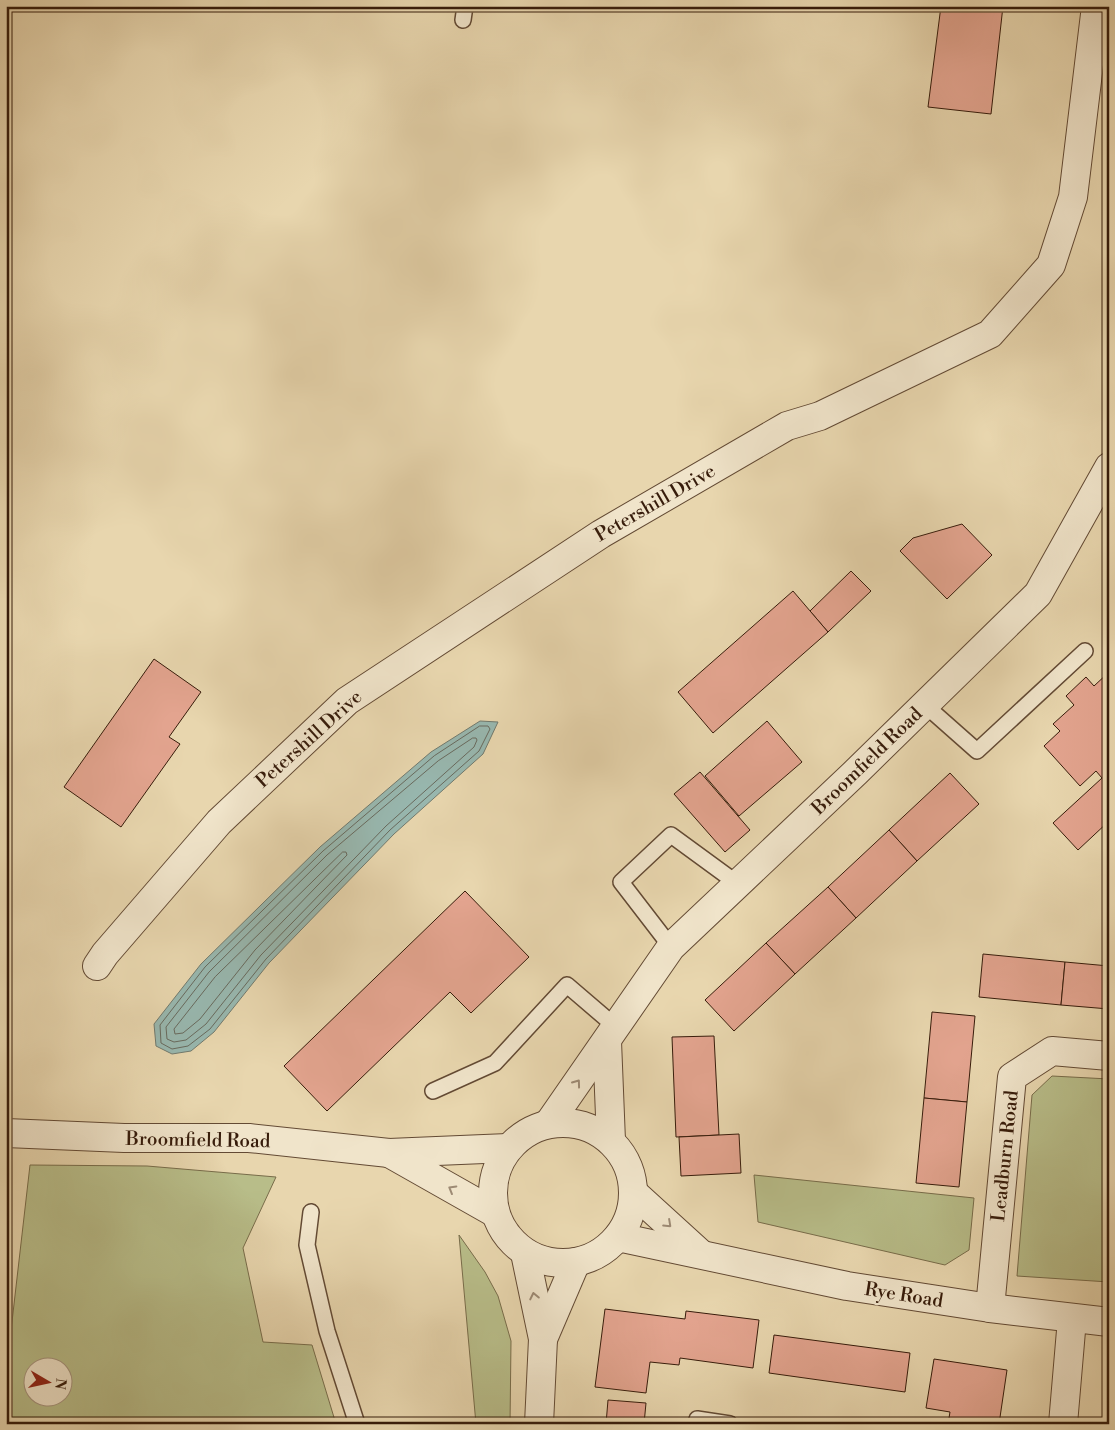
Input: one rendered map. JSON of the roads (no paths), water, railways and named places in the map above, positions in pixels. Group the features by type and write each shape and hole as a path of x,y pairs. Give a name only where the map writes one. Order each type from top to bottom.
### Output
{"street":[{"name":"Petershill Drive","path":"97,966 105,954 219,822 347,701 601,534 787,426 820,416 990,334 1051,266 1073,197 1096,6"},
{"name":"Broomfield Road","path":"549,1123 671,947 925,705 1038,594 1109,467"},
{"path":"611,1034 611,1141"},
{"name":"Leadburn Road","path":"990,1308 1012,1077 1052,1051 1109,1056"},
{"path":"575,1122 611,1141 628,1164 634,1193 629,1219 618,1237 605,1250 576,1262 552,1263 525,1253 509,1239 495,1213 493,1180 508,1148 523,1133 549,1123 575,1122"},
{"name":"Broomfield Road","path":"6,1133 124,1138 249,1138 389,1153 508,1148"},
{"name":"Broomfield Road","path":"389,1153 495,1213"},
{"path":"634,1193 702,1255"},
{"name":"Rye Road","path":"618,1237 847,1286 990,1308 1109,1322"},
{"path":"525,1253 543,1339 539,1424"},
{"path":"543,1339 576,1262"},
{"path":"1063,1424 1072,1319"}],"lane":[{"path":"925,705 977,752 1085,651"},
{"path":"671,947 621,882 671,835 738,884"},
{"path":"433,1091 494,1063 567,985 611,1034"},
{"path":"311,1212 307,1245 328,1331 357,1424"},
{"path":"698,1419 730,1424"}],"water":[{"path":"480,721 498,722 483,754 394,834 269,963 214,1032 191,1051 172,1054 156,1046 154,1024 201,964 320,847 431,752"}]}
